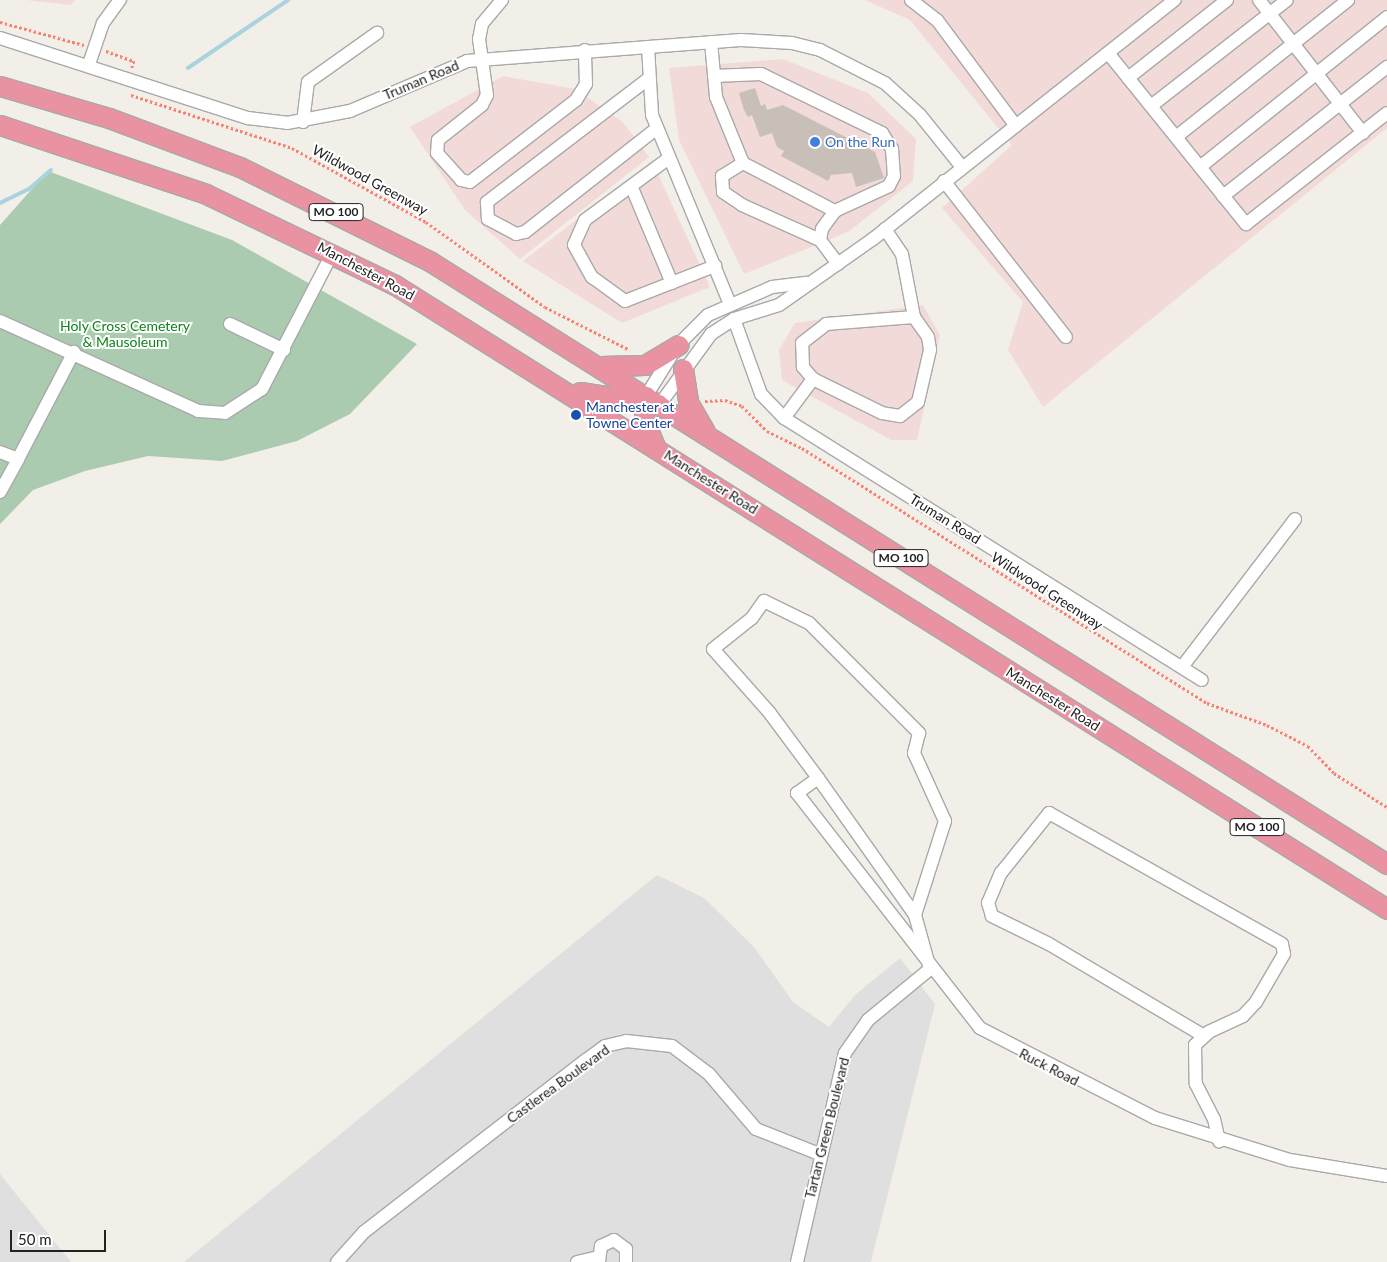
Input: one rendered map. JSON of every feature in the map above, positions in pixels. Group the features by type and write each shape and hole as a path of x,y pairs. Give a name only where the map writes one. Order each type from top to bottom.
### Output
{"highway":[{"name":"MO 100","path":"0,86 167,138 305,196 432,262 599,366 649,402 709,436 1387,864"},
{"name":"Manchester Road","path":"0,126 142,169 333,252 560,387 1387,909"},
{"path":"599,366 645,365 678,345"},
{"path":"683,369 688,402 709,436"},
{"path":"560,387 649,402 644,420 656,448"}],"street":[{"path":"89,64 103,23 120,0"},
{"path":"502,0 482,24 482,58 489,81 485,100 438,140 437,153 460,180 470,182 576,100 586,84 585,50"},
{"path":"911,0 937,20 1016,126"},
{"path":"649,402 683,369 700,345 734,320 778,304 838,264 1175,0"},
{"path":"1128,78 1227,0"},
{"path":"1258,0 1362,133"},
{"path":"1151,106 1287,0"},
{"path":"1176,137 1348,0"},
{"path":"1200,166 1387,18"},
{"path":"303,122 308,82 377,33"},
{"name":"Truman Road","path":"0,38 89,64 248,118 303,122 350,111 451,66 482,58 711,42 792,43 851,62 904,99 962,167"},
{"path":"711,42 716,97 743,163 835,211"},
{"path":"648,47 648,79 656,128 729,302"},
{"path":"1108,53 1246,224 1387,113"},
{"path":"1223,196 1387,67"},
{"path":"714,76 769,77 882,132 892,148 894,176 889,186 835,211 820,240"},
{"path":"648,79 487,202 488,219 516,234 525,232 656,128"},
{"path":"669,158 632,188 585,220 574,245 592,277 625,301 715,266"},
{"path":"743,163 722,176 723,192 742,205 820,240 838,264"},
{"path":"944,181 1066,337"},
{"path":"632,188 672,283"},
{"path":"885,229 907,269 914,317 928,337 930,350 918,402 911,411 900,416 882,413 813,379 803,368 800,355 811,332 826,324 914,317"},
{"path":"0,321 213,414 252,399 284,350 333,252"},
{"path":"649,402 678,345 699,322 729,302 772,287 807,283"},
{"name":"Truman Road","path":"734,320 761,394 784,418 1202,680"},
{"path":"230,324 284,350"},
{"path":"0,492 74,352"},
{"path":"784,418 813,379"},
{"path":"0,452 18,459"},
{"path":"1182,668 1295,519"},
{"path":"915,915 945,821 914,753 919,733 809,623 764,601 752,618 713,649 770,712 915,915 930,969"},
{"name":"Ruck Road","path":"818,778 797,793 930,969 993,1039 1135,1111 1219,1141 1290,1160 1387,1176"},
{"path":"1204,1036 1049,944 992,916 988,904 1001,873 1049,813 1282,944 1284,954 1256,1002 1243,1016 1204,1036 1195,1045 1196,1084 1214,1119 1219,1141"},
{"name":"Tartan Green Boulevard","path":"797,1262 819,1154 845,1052 857,1032 930,969"},
{"name":"Castlerea Boulevard","path":"337,1262 364,1232 586,1060 605,1046 626,1041 672,1046 709,1074 756,1129 819,1154"},
{"path":"577,1262 599,1260 601,1246 614,1240 626,1249 626,1262"}],"path":[{"path":"0,22 81,44"},
{"path":"107,52 134,61 133,66"},
{"name":"Wildwood Greenway","path":"125,91 292,148 419,217 545,307 623,345 636,358"},
{"name":"Wildwood Greenway","path":"696,402 725,400 742,406 768,431 802,448 1207,703 1266,724 1308,746 1334,772 1387,807"}],"shaded area":[{"path":"26,0 75,0 71,5"},
{"path":"865,0 1387,0 1387,128 1043,407 1008,350 1023,302 942,208 1012,145 910,20"},
{"path":"783,59 868,93 916,139 913,181 848,232 744,274 679,140 669,68"},
{"path":"503,76 575,89 623,122 649,157 520,259 465,210 410,127"},
{"path":"652,161 710,287 622,323 523,261"},
{"path":"923,305 940,335 917,440 891,440 782,380 779,350 795,323"},
{"path":"657,875 704,898 754,947 793,1002 829,1027 855,995 900,958 935,1004 871,1262 184,1262"},
{"path":"0,1174 71,1262 0,1262"}],"green space":[{"name":"Holy Cross Cemetery & Mausoleum","path":"48,171 232,240 417,344 350,414 297,441 222,461 148,456 85,471 33,490 0,524 0,225"}],"building":[{"name":"On the Run","path":"755,88 761,106 765,104 767,110 783,105 875,152 884,178 856,187 852,173 831,175 828,181 781,156 784,151 777,147 772,133 760,137 752,115 748,117 744,110 739,93"}],"waterway":[{"path":"188,68 288,0"},
{"path":"0,203 29,189 51,170"}],"place":[{"name":"On the Run","path":"815,142"},
{"name":"Manchester at Towne Center","path":"576,415"}]}
